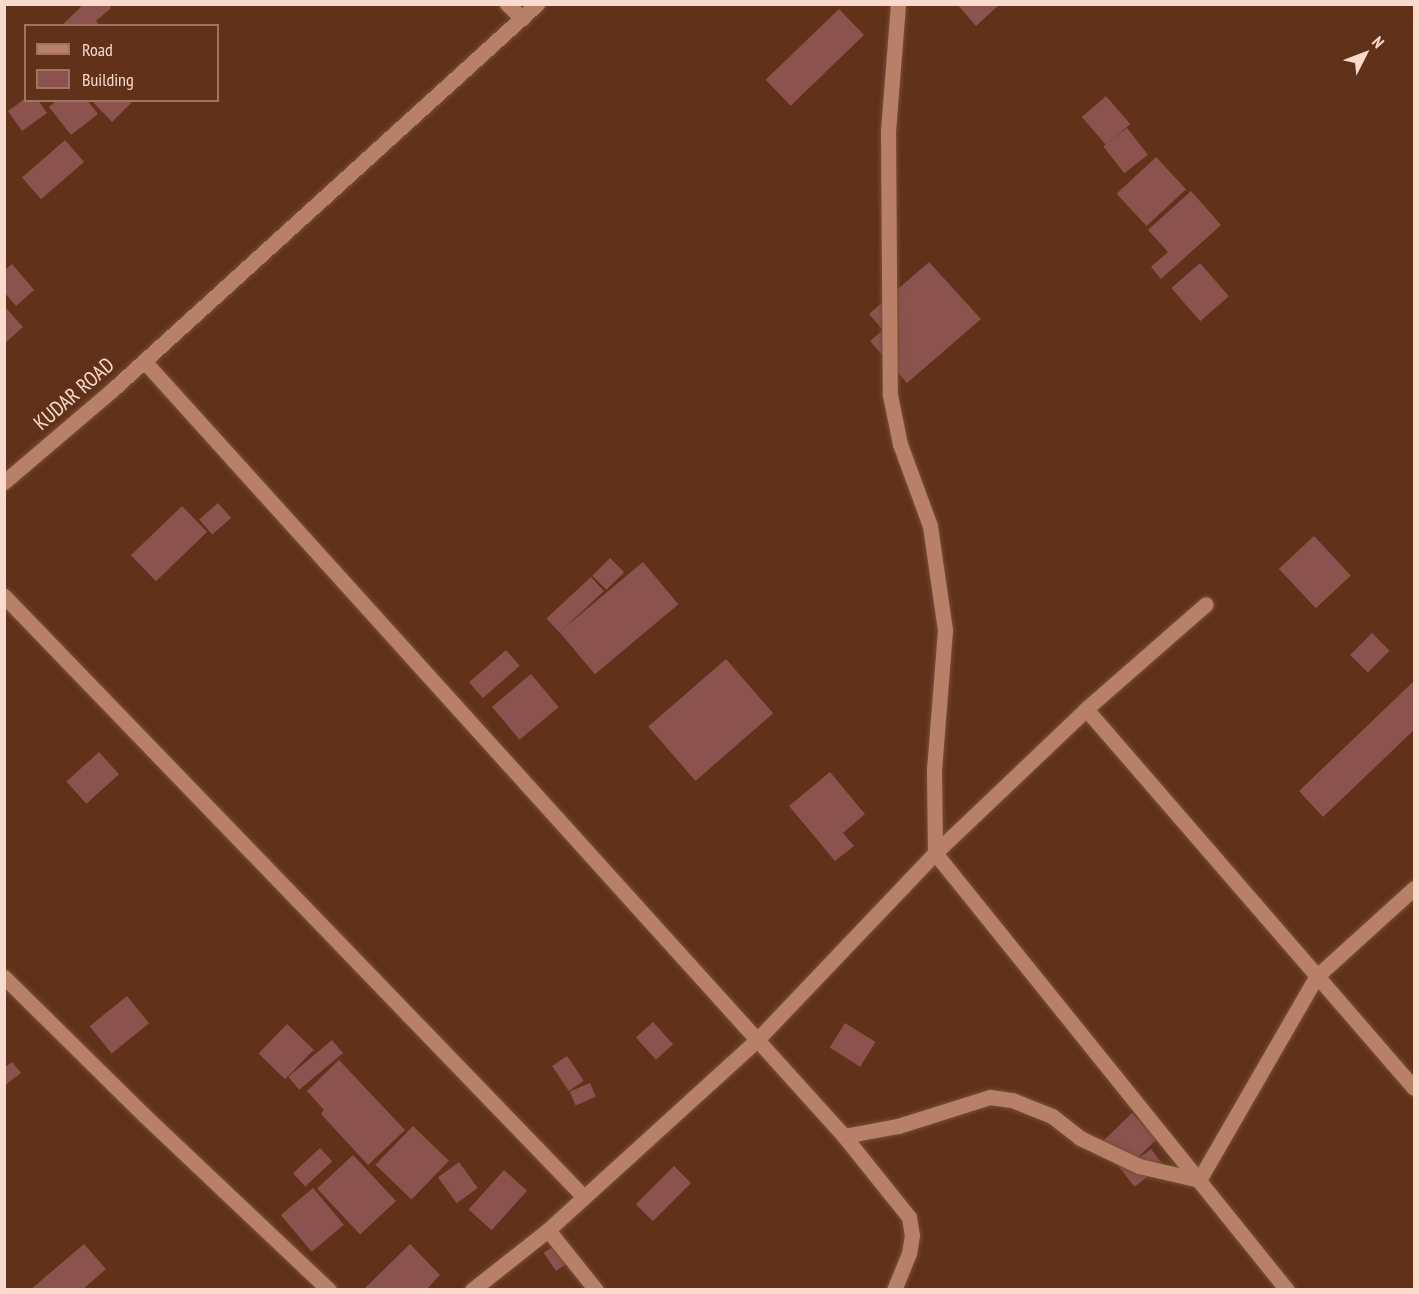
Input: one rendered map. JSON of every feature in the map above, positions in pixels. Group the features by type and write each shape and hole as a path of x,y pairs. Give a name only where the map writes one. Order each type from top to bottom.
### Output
{"street":[{"path":"507,4 522,18"},
{"name":"KUDAR ROAD","path":"4,482 144,361 537,4"},
{"path":"898,4 888,130 890,395 900,444 930,526 945,630 934,779 935,853 1287,1290"},
{"path":"144,361 844,1136 909,1217 912,1235 909,1253 894,1290"},
{"path":"4,596 584,1197"},
{"path":"472,1290 548,1230 756,1041 935,853 1086,709 1206,604"},
{"path":"1086,709 1414,1088"},
{"path":"1198,1180 1317,976 1414,888"},
{"path":"4,977 145,1116 329,1290"},
{"path":"844,1136 898,1126 990,1097 1012,1100 1052,1116 1080,1138 1139,1166 1198,1180"},
{"path":"548,1230 596,1290"}],"building":[{"path":"78,4 108,4 111,8 96,21 98,24 63,24 81,7"},
{"path":"957,4 1000,4 976,26"},
{"path":"839,9 864,35 791,106 766,80"},
{"path":"1106,96 1130,124 1106,145 1082,117"},
{"path":"24,99 24,102 39,102 47,113 22,131 8,111"},
{"path":"55,102 89,102 98,114 71,135 49,107"},
{"path":"93,102 132,102 112,122"},
{"path":"1127,128 1148,155 1124,173 1103,146"},
{"path":"65,140 84,162 41,199 22,177"},
{"path":"1156,157 1186,189 1147,226 1117,194"},
{"path":"1191,191 1221,225 1161,279 1151,267 1168,252 1148,230"},
{"path":"929,262 981,319 907,383 870,341 883,330 869,314"},
{"path":"1200,263 1229,296 1200,321 1171,288"},
{"path":"12,264 34,290 16,306 4,292 4,271"},
{"path":"4,306 23,327 4,344"},
{"path":"218,503 231,518 212,534 199,519"},
{"path":"182,506 207,532 156,581 131,555"},
{"path":"1314,536 1351,575 1316,608 1279,569"},
{"path":"610,558 624,572 606,590 592,576"},
{"path":"643,562 678,604 595,674 560,632"},
{"path":"591,577 604,591 559,632 546,619"},
{"path":"1372,633 1390,651 1368,673 1350,655"},
{"path":"506,650 520,666 483,698 469,682"},
{"path":"726,659 773,713 696,781 648,727"},
{"path":"531,674 559,707 520,740 492,707"},
{"path":"1414,681 1414,730 1323,817 1299,791"},
{"path":"99,752 119,774 86,804 66,781"},
{"path":"830,772 865,814 843,833 854,846 835,861 789,806"},
{"path":"127,996 149,1023 112,1053 90,1026"},
{"path":"653,1022 673,1044 656,1060 636,1037"},
{"path":"845,1023 876,1042 860,1067 830,1048"},
{"path":"287,1024 314,1050 285,1079 259,1053"},
{"path":"332,1040 343,1053 299,1090 288,1077"},
{"path":"567,1056 584,1081 569,1091 552,1066"},
{"path":"339,1060 405,1130 368,1165 321,1114 324,1110 307,1091"},
{"path":"12,1062 21,1073 4,1086 4,1068"},
{"path":"590,1083 596,1097 576,1105 570,1092"},
{"path":"1132,1113 1157,1139 1123,1172 1098,1146"},
{"path":"413,1126 449,1161 411,1200 375,1165"},
{"path":"320,1148 332,1161 305,1186 293,1173"},
{"path":"1151,1149 1163,1165 1134,1187 1122,1171"},
{"path":"353,1155 396,1201 360,1234 317,1188"},
{"path":"459,1162 478,1188 457,1203 438,1177"},
{"path":"674,1166 691,1183 653,1221 636,1204"},
{"path":"504,1170 527,1191 492,1230 469,1209"},
{"path":"313,1188 344,1225 312,1252 281,1215"},
{"path":"561,1241 573,1259 556,1271 544,1253"},
{"path":"84,1244 106,1269 82,1290 30,1290"},
{"path":"410,1244 440,1275 426,1290 363,1290"}]}
